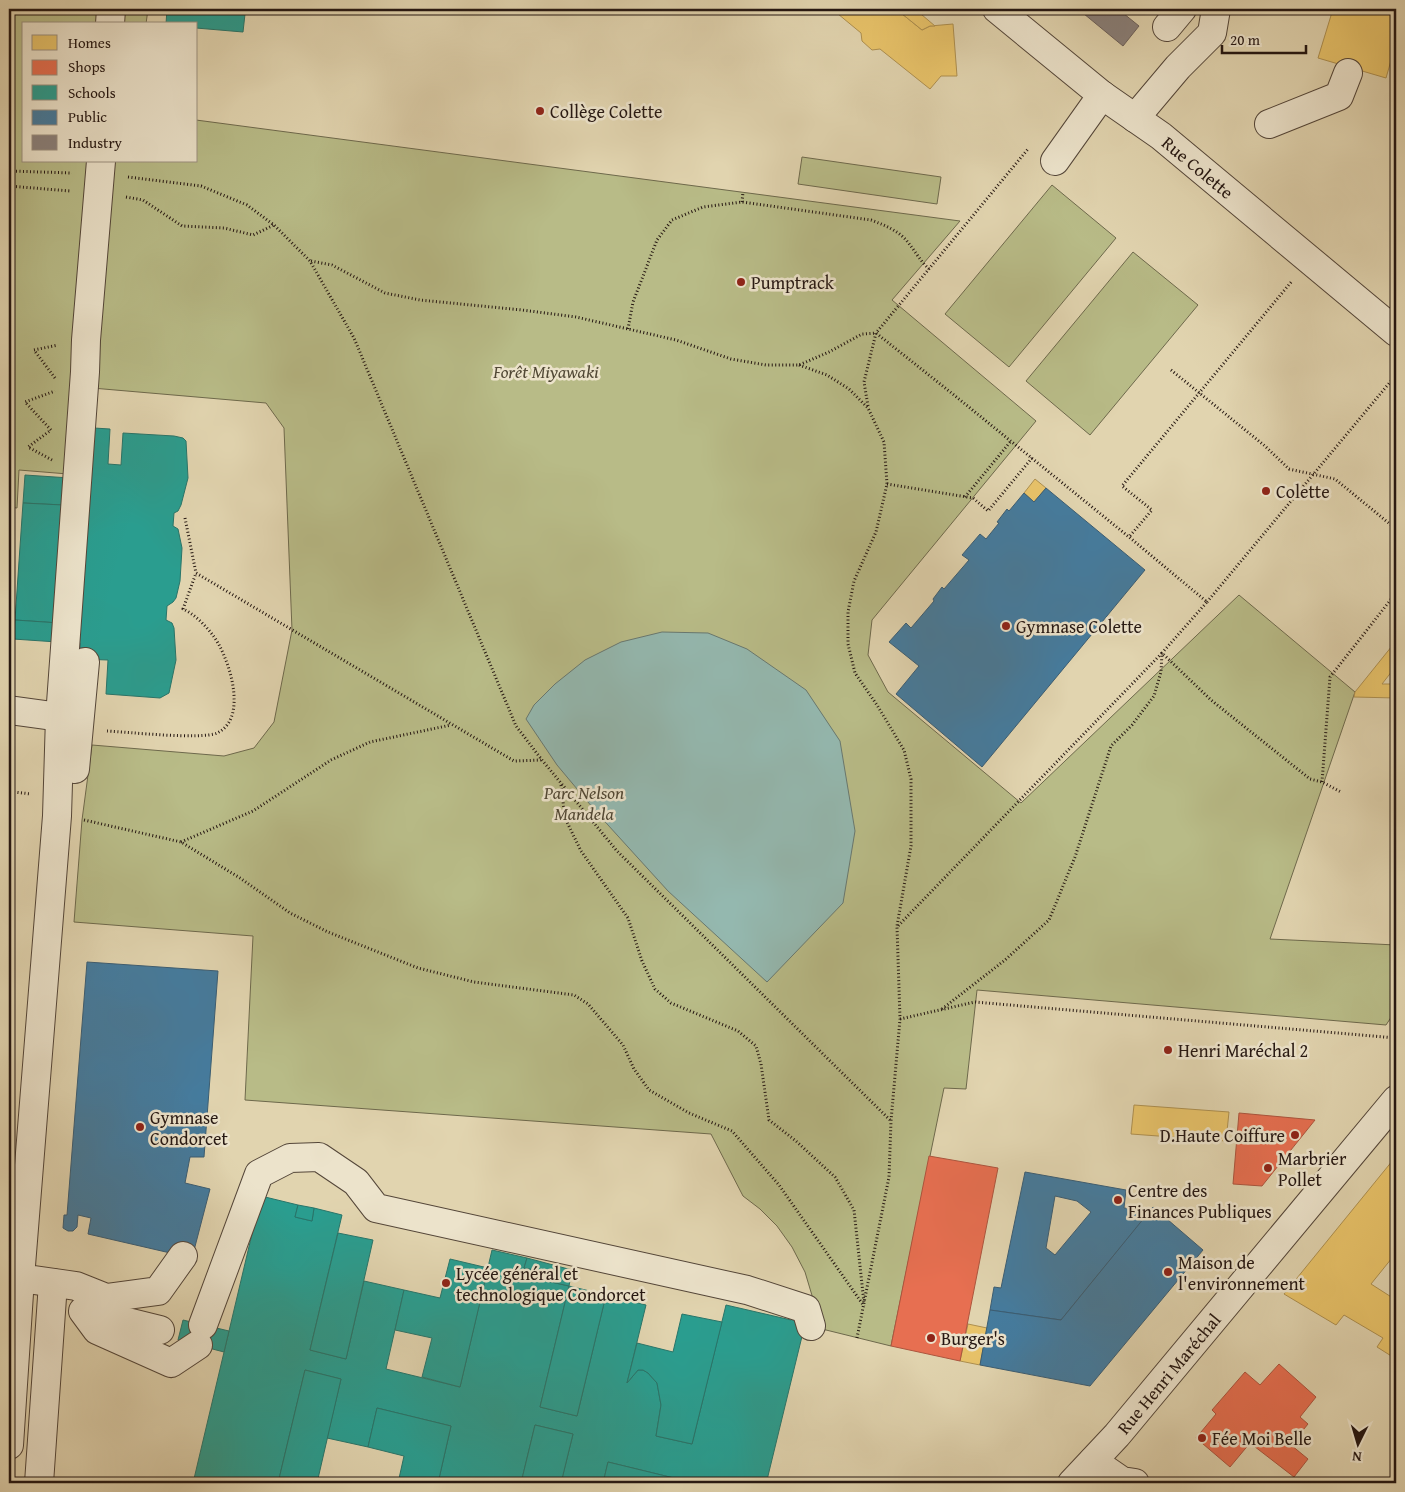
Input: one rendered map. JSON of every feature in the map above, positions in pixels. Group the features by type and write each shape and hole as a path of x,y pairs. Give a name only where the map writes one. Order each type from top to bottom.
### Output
{"street":[{"path":"110,22 111,9"},
{"name":"Rue Colette","path":"997,9 1102,95 1161,136 1310,259 1392,321"},
{"path":"1135,118 1178,67 1212,33 1216,9"},
{"path":"1269,124 1338,96 1348,73"},
{"path":"1054,161 1102,95"},
{"path":"9,1445 56,816 69,723 78,474 99,176"},
{"path":"69,723 85,662"},
{"path":"9,710 69,723"},
{"name":"Rue Henri Maréchal","path":"1072,1483 1117,1434 1396,1100"},
{"path":"83,1311 97,1330 171,1363 201,1335 259,1174 290,1158 319,1157 356,1182 376,1208 747,1290 806,1309 812,1326"},
{"path":"52,1295 76,1286 106,1298 158,1290 182,1256"},
{"path":"20,1278 83,1311 160,1330"},
{"path":"39,1483 52,1295"},
{"path":"1093,1461 1122,1481 1134,1483"}],"path":[{"path":"857,1338 889,1177 891,1121 900,1019 897,927 911,846 911,779 904,750 855,673 848,644 848,612 854,582 876,532 887,484 884,442 868,408 864,382 876,333 1033,143"},
{"path":"9,171 99,176 201,186 246,205 274,225 310,261 354,338 516,726 617,851 891,1121"},
{"path":"9,186 99,176 143,200 182,226 224,228 253,235 274,225"},
{"path":"742,202 743,192"},
{"path":"628,329 632,302 657,240 672,220 703,207 742,202 871,220 888,226 906,240 923,264 929,269"},
{"path":"1129,537 1152,510 1122,486 1310,259"},
{"path":"310,261 332,265 385,293 420,300 576,317 676,340 731,358 766,365 799,365 826,375 849,390 868,408"},
{"path":"799,365 862,334 876,333 1207,602"},
{"path":"57,380 34,350 86,340"},
{"path":"1171,370 1290,469 1335,479 1396,529"},
{"path":"897,927 1162,654 1396,375"},
{"path":"63,388 25,402 51,430 28,447 78,474"},
{"path":"965,497 1011,441"},
{"path":"887,484 973,498 988,510 1032,458"},
{"path":"69,723 198,735 217,733 231,721 235,700 228,661 212,634 191,613 183,609 196,573 185,518"},
{"path":"196,573 514,761 542,760"},
{"path":"1322,782 1330,677 1396,594"},
{"path":"1162,654 1226,712 1310,779 1322,782 1341,792"},
{"path":"942,1009 1005,960 1049,920 1075,857 1111,746 1132,726 1154,696 1161,672 1162,654"},
{"path":"181,842 253,811 331,760 370,742 452,725"},
{"path":"561,783 565,818 580,851 628,918 642,962 655,989 671,1003 738,1031 756,1046 761,1064 769,1120 796,1141 835,1178 854,1210 864,1306"},
{"path":"56,816 181,842 240,878 290,913 328,932 418,968 474,982 574,995 588,1004 623,1045 634,1069 648,1090 688,1114 732,1131 779,1185 864,1306"},
{"path":"900,1019 975,1002 1396,1038"}],"green space":[{"name":"Parc Nelson Mandela","path":"9,9 148,9 146,22 22,22 22,162 198,162 198,120 960,221 892,300 1036,421 872,620 868,655 888,692 1021,803 1239,595 1355,692 1270,939 1396,945 1396,1010 1386,1025 977,990 966,1089 944,1088 891,1346 822,1329 805,1272 792,1247 777,1226 743,1196 711,1134 245,1100 253,936 74,922 82,820 92,745 224,756 254,748 274,722 292,630 284,428 266,403 92,388 68,474 19,470 17,508 9,507"},
{"path":"802,157 941,177 937,204 798,184"},
{"path":"1052,185 1116,238 1009,367 945,314"},
{"path":"1133,252 1198,305 1090,435 1026,381"}],"water":[{"path":"662,632 708,633 747,649 806,690 840,741 855,831 843,903 767,982 668,891 598,814 557,765 526,719 534,705 555,684 585,660 621,642"}],"building: Homes":[{"path":"832,9 896,9 922,30 930,26 953,24 957,76 941,76 930,89 880,49 872,50 862,41 861,33"},
{"path":"896,9 915,9 935,26 922,30"},
{"path":"1333,9 1396,9 1396,43 1386,78 1318,58"},
{"path":"1035,479 1046,488 1034,502 1024,493"},
{"path":"1396,641 1396,666 1382,684 1396,684 1396,698 1354,697 1355,692"},
{"path":"1134,1105 1229,1112 1226,1141 1131,1134"},
{"path":"1393,1160 1396,1162 1396,1253 1371,1284 1396,1300 1396,1359 1377,1347 1383,1338 1344,1315 1336,1325 1284,1294"},
{"path":"968,1324 987,1328 980,1365 960,1361"}],"building: Shops":[{"path":"1239,1113 1315,1120 1262,1186 1233,1184"},
{"path":"929,1156 998,1168 960,1361 891,1346"},
{"path":"1279,1364 1316,1397 1300,1417 1308,1424 1291,1445 1308,1459 1294,1477 1250,1443 1230,1467 1196,1438 1216,1414 1212,1410 1245,1372 1260,1385"}],"building: Schools":[{"path":"167,9 251,9 245,14 243,32 198,28 198,22 166,22"},
{"path":"94,428 110,429 108,464 121,465 123,433 174,436 183,438 186,441 188,478 181,505 178,511 174,513 173,526 178,529 182,548 180,581 176,598 167,606 166,620 172,623 174,628 176,660 169,693 160,698 106,694 108,660 80,659 80,643 72,643"},
{"path":"25,475 85,479 83,506 23,503"},
{"path":"23,503 83,506 74,624 15,620"},
{"path":"15,620 74,624 72,643 13,639"},
{"path":"261,1196 298,1205 295,1217 312,1221 314,1208 342,1215 310,1350 346,1359 364,1281 404,1290 386,1369 460,1387 492,1250 527,1258 524,1268 531,1269 529,1277 569,1286 540,1407 577,1416 606,1295 646,1305 627,1383 638,1370 643,1370 657,1383 661,1405 656,1436 692,1444 726,1305 791,1320 793,1318 805,1324 767,1480 764,1480 763,1483 681,1483 682,1480 608,1462 603,1483 561,1483 573,1434 535,1425 521,1483 438,1483 451,1426 377,1408 368,1447 327,1438 341,1379 305,1370 278,1483 193,1483"},
{"path":"298,1205 314,1208 312,1221 295,1217"},
{"path":"338,1233 373,1240 346,1359 310,1350"},
{"path":"527,1258 572,1270 569,1286 529,1277 531,1269 524,1268"},
{"path":"450,1259 488,1268 460,1387 422,1377 432,1338 395,1330 404,1290 440,1298"},
{"path":"569,1286 606,1295 577,1416 540,1407"},
{"path":"682,1314 722,1322 692,1444 656,1436 661,1405 657,1383 648,1373 638,1370 627,1383 637,1343 673,1352"},
{"path":"183,1320 229,1331 224,1352 178,1340"},
{"path":"305,1370 341,1379 317,1483 278,1483"},
{"path":"377,1408 451,1426 438,1483 398,1483 404,1456 368,1447"},
{"path":"535,1425 573,1434 561,1483 521,1483"},
{"path":"608,1462 682,1480 681,1483 603,1483"}],"building: Public":[{"name":"Gymnase Colette","path":"1046,488 1145,570 982,767 896,694 919,666 889,642 906,623 911,628 934,601 933,599 942,587 944,589 969,560 962,555 980,534 986,539 1007,509 1009,511 1024,493 1034,502"},
{"name":"Gymnase Condorcet","path":"87,962 218,971 204,1157 190,1157 185,1183 210,1189 192,1258 88,1234 91,1218 78,1215 77,1227 73,1231 63,1228 64,1215 67,1215"},
{"path":"1025,1172 1126,1190 1124,1208 1143,1210 1147,1215 1061,1320 990,1310 994,1287 1001,1288","holes":["1055,1196 1077,1201 1091,1212 1055,1255 1046,1248"]},
{"path":"1153,1207 1203,1250 1090,1386 980,1365 990,1310 1061,1320"}],"building: Industry":[{"path":"1078,9 1118,9 1139,26 1123,46"}],"place":[{"name":"Collège Colette","path":"540,111"},
{"name":"Pumptrack","path":"741,282"},
{"name":"Colette","path":"1266,491"},
{"name":"Gymnase Colette","path":"1006,626"},
{"name":"Henri Maréchal 2","path":"1168,1050"},
{"name":"Gymnase Condorcet","path":"140,1127"},
{"name":"D.Haute Coiffure","path":"1295,1135"},
{"name":"Marbrier Pollet","path":"1268,1168"},
{"name":"Centre des Finances Publiques","path":"1118,1200"},
{"name":"Maison de l'environnement","path":"1168,1272"},
{"name":"Lycée général et technologique Condorcet","path":"446,1283"},
{"name":"Burger's","path":"931,1338"},
{"name":"Fée Moi Belle","path":"1202,1438"}],"park label":[{"name":"Forêt Miyawaki","path":"546,371"}]}
